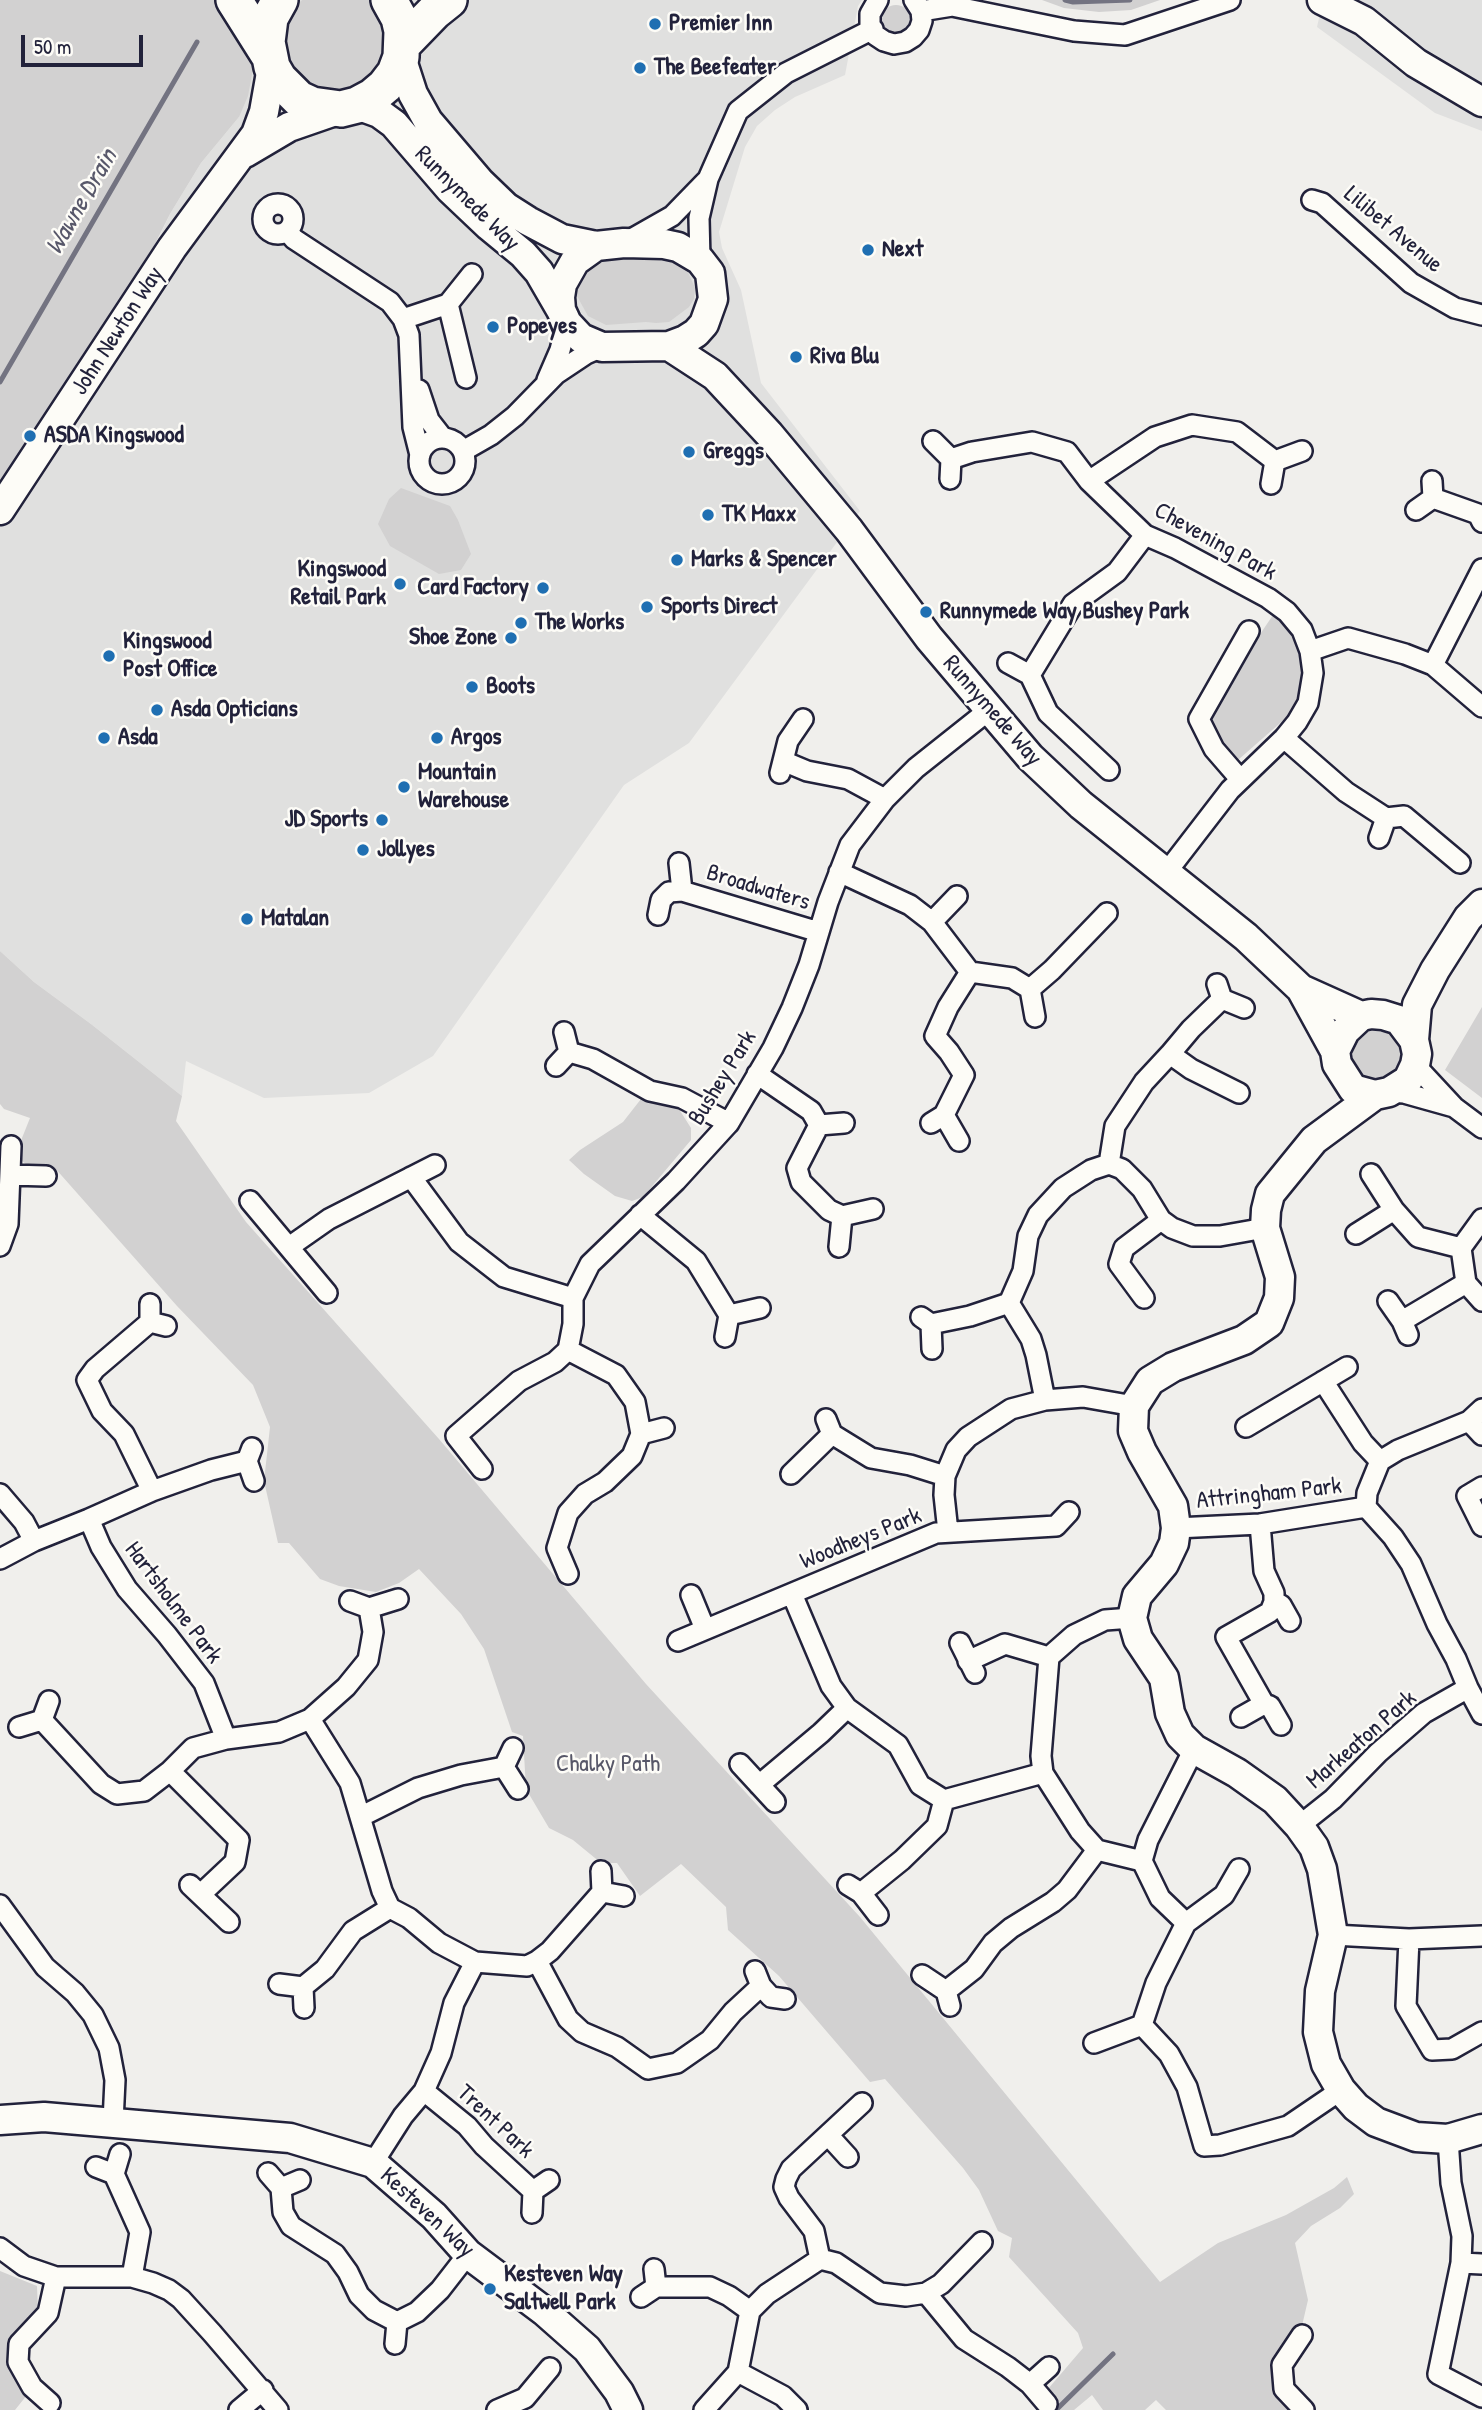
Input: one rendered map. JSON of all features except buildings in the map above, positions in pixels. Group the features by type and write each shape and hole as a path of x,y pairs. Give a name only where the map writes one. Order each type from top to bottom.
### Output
{"highway":[{"path":"233,0 279,79 299,99 312,105 349,107 372,97 385,86 394,73 402,51 434,12 449,0"},
{"path":"270,60 267,30 280,0"},
{"path":"389,0 399,18 402,51"}],"street":[{"path":"877,0 870,14 873,29 884,41 894,44 905,43 919,30 922,20 917,5 953,6 1074,31 1125,35 1205,5 1230,0"},
{"path":"1322,0 1357,10 1416,63 1482,102"},
{"path":"700,260 699,218 708,179 738,111 786,73 873,29"},
{"name":"Runnymede Way","path":"402,51 413,94 428,121 480,182 506,207 562,239 610,244"},
{"name":"John Newton Way","path":"0,510 172,248 256,134 264,112 270,60"},
{"name":"John Newton Way","path":"242,155 289,127 349,107"},
{"name":"Runnymede Way","path":"349,107 379,113 394,124 450,190 540,272 564,316"},
{"path":"543,387 560,349 564,316 562,284 575,261 672,216 708,179"},
{"name":"Lilibet Avenue","path":"1312,200 1322,203 1411,283 1455,307 1482,315"},
{"path":"288,232 294,239 390,302 403,319 409,335 413,427 422,474 431,482 442,485 460,476 464,468 463,452 452,440 443,438 429,442 420,454"},
{"path":"564,316 581,338 602,347 669,346 685,341 696,333 709,313 713,285 700,260 678,247 664,244 610,244"},
{"path":"403,319 448,304 472,274"},
{"path":"448,304 466,378"},
{"name":"Runnymede Way","path":"709,313 713,352 729,389"},
{"name":"Runnymede Way","path":"669,346 701,365 729,389 826,501 929,638 1030,757 1071,796 1246,937 1301,989 1339,1063"},
{"path":"463,452 515,416 571,363 602,347"},
{"path":"410,374 421,394 429,420 443,438"},
{"path":"1089,481 1116,460 1154,437 1192,425 1237,432 1275,460"},
{"name":"Chevening Park","path":"933,441 951,469 972,452 1032,442 1067,452 1089,481 1145,535 1175,548 1268,598 1287,612 1301,630 1310,650 1313,673 1308,703 1284,738 1240,779 1166,873"},
{"path":"1275,460 1302,451"},
{"path":"1271,484 1275,460"},
{"path":"1416,510 1432,490 1478,514 1482,522"},
{"path":"1030,675 1073,604 1117,572 1145,535"},
{"path":"1433,665 1482,569"},
{"path":"1240,779 1214,749 1199,719 1248,631"},
{"path":"1310,650 1348,638 1405,654 1433,665 1482,707"},
{"path":"1009,663 1030,675 1048,713 1108,770"},
{"name":"Bushey Park","path":"568,1350 573,1324 573,1298 590,1264 676,1181 729,1123 773,1048 809,965 818,932 850,845 885,799 916,768 989,710"},
{"path":"803,719 788,741 781,768 848,779 885,799"},
{"path":"1284,738 1346,792 1385,818 1404,816 1460,863"},
{"path":"1379,838 1385,818"},
{"name":"Broadwaters","path":"679,863 682,891"},
{"path":"839,872 910,905 932,922 970,972 1012,978 1030,989 1035,1017"},
{"name":"Broadwaters","path":"658,915 661,900 669,892 682,891 818,932"},
{"path":"932,922 957,896"},
{"path":"1482,904 1468,918 1434,970 1417,1005 1415,1053 1408,1080 1382,1093 1314,1140 1270,1194 1265,1228 1280,1277 1279,1298 1269,1323 1244,1340 1173,1367 1150,1381 1134,1406 1133,1431 1142,1452 1174,1506 1176,1528 1174,1543 1164,1564 1137,1595 1132,1618 1138,1639 1164,1678 1170,1713 1180,1735 1194,1749 1237,1773 1275,1800 1314,1847 1322,1869 1332,1935 1320,1991 1318,2032 1326,2064 1341,2090 1356,2107 1376,2122 1416,2137 1448,2139 1482,2129"},
{"path":"1030,989 1107,913"},
{"path":"1314,1140 1339,1063 1345,1031 1434,970"},
{"path":"959,1141 938,1119 964,1075 935,1036 948,1007 970,972"},
{"name":"Runnymede Way","path":"1301,989 1372,1015"},
{"path":"1110,1164 1115,1126 1144,1082 1170,1054 1219,991 1244,1009"},
{"path":"1372,1015 1399,1020 1415,1053 1454,1107 1482,1128"},
{"path":"564,1032 563,1059 593,1059 650,1091 682,1098 729,1123"},
{"path":"1170,1054 1191,1069 1239,1093"},
{"path":"1339,1063 1353,1089 1404,1093 1454,1107"},
{"path":"757,1074 811,1111 818,1125"},
{"path":"818,1125 844,1123"},
{"path":"818,1125 797,1168 801,1182 829,1210 842,1216 873,1209"},
{"path":"0,1246 8,1224 11,1146"},
{"path":"932,1349 925,1321 970,1315 1009,1303 1023,1271 1028,1236 1038,1215 1063,1188 1091,1170 1110,1164 1122,1170 1142,1189 1161,1220 1172,1228 1193,1236 1220,1236 1265,1228"},
{"path":"289,1247 329,1219 435,1165"},
{"path":"1371,1174 1394,1210 1418,1237 1461,1248"},
{"path":"10,1175 46,1176"},
{"path":"411,1177 458,1242 504,1277 573,1298"},
{"path":"250,1201 327,1293"},
{"path":"1356,1234 1394,1210"},
{"path":"640,1215 696,1261 729,1315 725,1336"},
{"path":"839,1247 842,1216"},
{"path":"1482,1219 1461,1248 1466,1283 1482,1301"},
{"path":"1144,1298 1119,1264 1124,1248 1161,1220"},
{"path":"1388,1301 1405,1328 1466,1283"},
{"path":"1009,1303 1031,1339 1045,1400"},
{"path":"729,1315 760,1308"},
{"path":"152,1492 124,1434 102,1411 87,1380 103,1361 155,1317"},
{"path":"482,1469 456,1436 519,1381 555,1362 568,1350 616,1375 635,1402 641,1434 632,1456 606,1482 585,1494 568,1513 557,1548 568,1574"},
{"path":"1246,1427 1347,1367"},
{"path":"1323,1381 1363,1443 1380,1461 1398,1450 1478,1422"},
{"path":"948,1532 945,1476 956,1450 968,1437 1011,1409 1045,1400 1083,1397 1134,1406"},
{"path":"791,1474 829,1426 871,1458 910,1465 945,1476"},
{"path":"641,1434 664,1428"},
{"name":"Hartsholme Park","path":"226,1739 204,1683 127,1589 101,1547 89,1519 249,1455 254,1481"},
{"name":"Attringham Park","path":"1380,1461 1367,1493 1366,1507 1393,1537 1411,1564 1468,1688"},
{"path":"1482,1487 1466,1496 1482,1526"},
{"path":"0,1494 24,1522 34,1541"},
{"name":"Attringham Park","path":"1176,1528 1260,1524 1366,1507"},
{"name":"Woodheys Park","path":"678,1641 936,1533 1056,1527 1069,1512"},
{"path":"0,1559 34,1541 89,1519"},
{"path":"1260,1524 1264,1571 1274,1593 1274,1602 1270,1612 1226,1637 1265,1704 1270,1706 1281,1725"},
{"name":"Woodheys Park","path":"792,1594 831,1686 847,1707 898,1745 920,1785 944,1800"},
{"path":"691,1595 705,1629"},
{"path":"350,1601 369,1608 398,1599"},
{"path":"1274,1602 1281,1605 1290,1621"},
{"path":"42,1720 101,1784 117,1794 144,1791 170,1771 193,1748 226,1739 279,1732 310,1719 346,1688 368,1660 373,1632 369,1608"},
{"path":"1132,1618 1105,1620 1074,1634 1049,1657 1041,1756 1043,1773 1080,1831 1097,1850 1142,1861"},
{"path":"960,1643 972,1667 1005,1644 1049,1657"},
{"path":"1468,1688 1482,1714"},
{"name":"Markeaton Park","path":"1299,1826 1333,1799 1378,1753 1424,1713 1468,1688"},
{"path":"42,1720 48,1701"},
{"path":"1241,1717 1265,1704"},
{"path":"759,1785 847,1707"},
{"path":"310,1719 349,1783 382,1891 390,1908 409,1918 439,1943 475,1962 527,1966 537,1961 550,1951 602,1892 601,1871"},
{"path":"19,1727 42,1720"},
{"path":"504,1768 513,1748"},
{"path":"1186,1923 1160,1898 1142,1861 1148,1840 1194,1749"},
{"path":"740,1764 775,1802"},
{"path":"360,1817 418,1788 461,1775 504,1768"},
{"path":"504,1768 518,1789"},
{"path":"170,1771 239,1840 234,1862 196,1889 229,1922"},
{"path":"878,1915 855,1889 902,1860 937,1826 944,1800 1043,1773"},
{"path":"922,1975 948,1998 993,1943 1067,1891 1097,1850"},
{"path":"1142,2025 1156,1983 1186,1923 1224,1895 1239,1869"},
{"path":"602,1892 624,1896"},
{"path":"0,1905 46,1967 75,1993 93,2015 109,2048 115,2080 113,2122"},
{"path":"279,1984 303,1987 326,1969 353,1931 390,1908"},
{"path":"1332,1935 1409,1939 1482,1936"},
{"path":"1409,1939 1406,2006 1432,2050 1452,2049 1482,2032"},
{"path":"537,1961 568,2019 582,2032 617,2048 644,2076 677,2063 710,2040 758,1978 771,1997 785,1998"},
{"path":"373,2163 403,2116 424,2091 441,2053 454,2003 475,1962"},
{"path":"303,1987 304,2008"},
{"path":"1142,2025 1168,2054 1187,2087 1204,2146 1220,2145 1289,2126 1341,2090"},
{"path":"1094,2043 1142,2025"},
{"name":"Trent Park","path":"424,2091 467,2126 484,2146 541,2185 532,2213"},
{"path":"820,2259 814,2231 789,2198 785,2187 791,2169 862,2103"},
{"name":"Kesteven Way","path":"0,2120 44,2117 290,2138 373,2163 434,2216 468,2254 544,2311 587,2349 619,2392 628,2410"},
{"path":"828,2135 848,2157"},
{"path":"1448,2139 1451,2183 1462,2235 1461,2263 1438,2374 1482,2397"},
{"path":"120,2154 105,2170 140,2232 132,2277"},
{"path":"300,2180 275,2180 290,2226 335,2255 348,2272 359,2295 374,2311 397,2322"},
{"path":"704,2410 737,2372 750,2311 767,2294 820,2259 836,2263 880,2293 906,2296 926,2294 941,2284 985,2236"},
{"path":"0,2248 24,2266 56,2277 132,2277 153,2283 181,2300 278,2410"},
{"path":"397,2322 425,2305 468,2254"},
{"path":"1461,2263 1482,2264"},
{"path":"50,2403 32,2387 18,2362 19,2344 48,2313 56,2277"},
{"path":"650,2284 710,2287 750,2311"},
{"path":"926,2294 964,2339 993,2356 1030,2384 1047,2404"},
{"path":"395,2344 397,2322"},
{"path":"1302,2334 1282,2365 1284,2389 1304,2410"},
{"path":"496,2410 525,2398 551,2367"},
{"path":"1030,2384 1049,2367"},
{"path":"737,2372 783,2396 797,2410"},
{"path":"239,2410 262,2390"}],"shaded area":[{"path":"220,0 302,0 293,7 372,0 862,0 858,6 845,75 795,97 757,126 745,147 719,232 722,248 741,290 761,383 860,511 689,743 624,785 433,1056 369,1093 264,1098 186,1061 182,1096 34,982 0,951 0,486 154,248 170,214 201,163 239,117"},
{"path":"1323,0 1482,0 1482,131 1435,113 1317,27"}],"green space":[{"path":"0,0 220,0 242,32 254,64 248,96 239,117 201,163 170,214 138,278 0,486"},
{"path":"302,0 372,0 388,28 383,64 370,80 354,89 322,91 305,83 291,68 285,54 285,23 293,7"},
{"path":"1042,0 1160,0 1131,10 1099,12 1064,8"},
{"path":"896,5 906,9 910,19 906,29 896,33 886,29 882,19 886,9"},
{"path":"657,255 669,257 686,268 695,288 694,299 689,307 669,322 606,325 588,316 577,296 578,285 589,268 597,261"},
{"path":"401,488 450,506 471,554 461,570 439,574 390,546 378,524 389,499"},
{"path":"1273,615 1286,627 1302,661 1303,676 1298,700 1287,717 1238,760 1214,739 1209,710"},
{"name":"Chalky Path","path":"0,951 34,982 182,1096 176,1121 246,1222 439,1439 646,1684 860,1917 1160,2282 1218,2243 1286,2215 1334,2188 1347,2177 1354,2194 1340,2208 1311,2226 1295,2243 1308,2300 1301,2330 1279,2364 1299,2410 1166,2410 1156,2400 1145,2410 1103,2410 1092,2395 1074,2410 1060,2410 1048,2389 1083,2348 1078,2333 1009,2257 1012,2238 998,2231 979,2190 885,2079 870,2082 779,1976 728,1930 726,1907 681,1864 640,1896 617,1863 601,1863 573,1840 549,1828 526,1789 523,1736 512,1732 484,1649 461,1614 419,1569 399,1583 376,1592 339,1586 320,1579 289,1543 278,1543 264,1481 270,1427 253,1385 177,1306 54,1167 28,1166 21,1160 22,1138 30,1118 4,1109 0,1104"},
{"path":"1482,1007 1482,1098 1445,1070"},
{"path":"1384,1024 1405,1050 1402,1064 1393,1076 1369,1084 1351,1068 1346,1046 1360,1029"},
{"path":"641,1099 677,1106 691,1128 691,1140 643,1197 632,1201 615,1196 569,1160 623,1122"},
{"path":"0,2271 37,2286 38,2312 15,2336 9,2353 12,2370 27,2395 15,2410 0,2410"}],"waterway":[{"path":"1065,0 1130,0"},
{"name":"Wawne Drain","path":"0,382 197,42"},
{"path":"1056,2410 1113,2354"}],"place":[{"name":"Premier Inn","path":"655,24"},
{"name":"The Beefeater","path":"640,68"},
{"name":"Next","path":"868,250"},
{"name":"Popeyes","path":"493,327"},
{"name":"Riva Blu","path":"796,357"},
{"name":"ASDA Kingswood","path":"30,436"},
{"name":"Greggs","path":"689,452"},
{"name":"TK Maxx","path":"708,515"},
{"name":"Marks & Spencer","path":"677,560"},
{"name":"Kingswood Retail Park","path":"400,584"},
{"name":"Card Factory","path":"543,588"},
{"name":"Sports Direct","path":"647,607"},
{"name":"Runnymede Way Bushey Park","path":"926,612"},
{"name":"The Works","path":"521,623"},
{"name":"Shoe Zone","path":"511,638"},
{"name":"Kingswood Post Office","path":"109,656"},
{"name":"Boots","path":"472,687"},
{"name":"Asda Opticians","path":"157,710"},
{"name":"Asda","path":"104,738"},
{"name":"Argos","path":"437,738"},
{"name":"Mountain Warehouse","path":"404,787"},
{"name":"JD Sports","path":"382,820"},
{"name":"Jollyes","path":"363,850"},
{"name":"Matalan","path":"247,919"},
{"name":"Kesteven Way Saltwell Park","path":"490,2289"}]}
